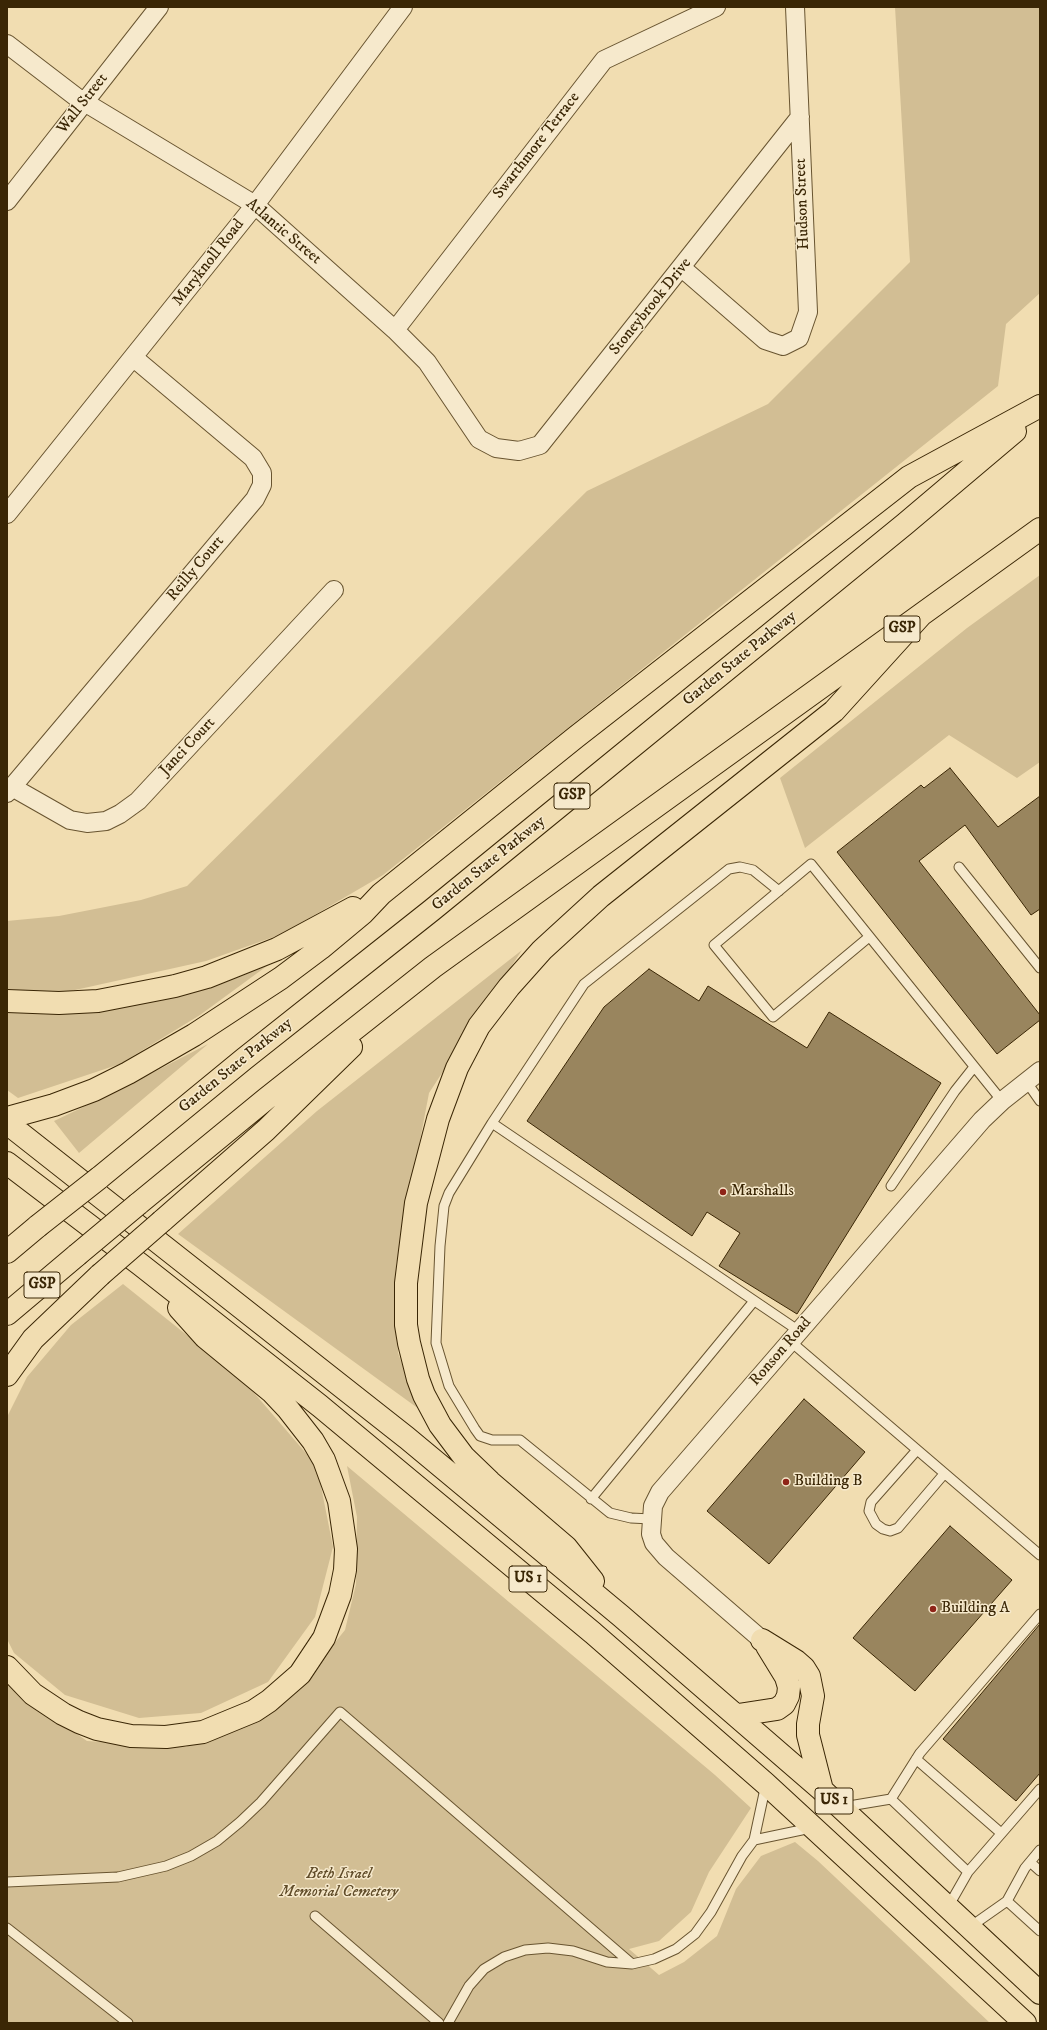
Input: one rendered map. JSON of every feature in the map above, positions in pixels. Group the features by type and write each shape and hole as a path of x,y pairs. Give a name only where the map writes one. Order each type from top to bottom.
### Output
{"highway":[{"path":"7,1118 54,1105 94,1090 128,1073 194,1035 281,978 321,948 363,913 381,894 582,732 909,477 1040,406"},
{"name":"Garden State Parkway","path":"7,1252 244,1059 432,910 899,529 1040,409"},
{"name":"GSP","path":"7,1314 266,1099 433,967 1040,529"},
{"path":"621,1616 566,1547 490,1482 464,1457 440,1426 426,1400 418,1379 406,1325 406,1283 416,1203 438,1118 457,1068 479,1026 509,987 542,950 601,896 834,711 921,615"},
{"path":"7,1001 59,1003 98,1001 181,984 207,977 277,949 381,894"},
{"path":"7,1375 32,1339 100,1275 266,1130 433,967"},
{"name":"US 1","path":"7,1123 407,1438 621,1616 738,1715 841,1807 1040,1993"},
{"name":"US 1","path":"7,1163 141,1265 320,1406 593,1633 766,1784 1025,2023"},
{"path":"7,1666 29,1689 47,1704 63,1714 97,1729 131,1736 166,1737 203,1732 254,1711 270,1701 286,1688 304,1668 324,1638 340,1595 345,1570 346,1549 339,1501 324,1460 313,1441 288,1409 272,1392 205,1337 141,1265"},
{"path":"738,1715 777,1709 784,1704 788,1696 789,1687 786,1677 762,1640"},
{"path":"762,1640 796,1661 804,1668 809,1676 813,1696 808,1724 808,1734 822,1790"}],"street":[{"name":"Wall Street","path":"7,201 159,7"},
{"name":"Maryknoll Road","path":"7,514 134,358 255,205 403,7"},
{"name":"Swarthmore Terrace","path":"395,330 604,60 716,7"},
{"name":"Hudson Street","path":"682,268 765,340 783,346 799,338 808,312 795,7"},
{"name":"Atlantic Street","path":"7,44 84,103 255,205 395,330 427,362 479,439"},
{"name":"Stoneybrook Drive","path":"479,439 496,448 519,451 540,445 800,118"},
{"name":"Reilly Court","path":"9,790 255,499 262,485 262,473 254,458 134,358"},
{"name":"Janci Court","path":"9,790 70,820 87,823 106,821 120,814 138,801 334,590"},
{"name":"Ronson Road","path":"762,1640 666,1557 654,1543 651,1534 653,1506 660,1492 982,1120 1002,1101 1033,1076"}],"lane":[{"path":"869,937 773,1017 714,945 810,864 1002,1101"},
{"path":"651,1519 631,1518 610,1513 520,1440 492,1440 480,1436 474,1429 449,1386 436,1343 439,1259 444,1206 449,1193 492,1123 584,984 729,869 740,867 753,870 779,891"},
{"path":"959,867 1040,968"},
{"path":"890,1186 955,1091 974,1067"},
{"path":"1033,1076 1040,1100"},
{"path":"492,1123 754,1301 944,1474 1040,1555"},
{"path":"591,1499 754,1301"},
{"path":"917,1450 871,1502 869,1511 876,1524 883,1530 890,1531 898,1528 944,1474"},
{"path":"841,1807 891,1799 916,1759 1040,1614"},
{"path":"7,1882 118,1877 166,1866 190,1856 217,1841 261,1802 340,1712 632,1964"},
{"path":"916,1759 1001,1833"},
{"path":"448,2023 469,1986 484,1969 504,1957 525,1950 548,1948 573,1951 607,1962 632,1964 654,1959 676,1949 695,1934 711,1912 742,1856 754,1840 766,1784"},
{"path":"948,1907 968,1872 1040,1789"},
{"path":"891,1799 968,1872"},
{"path":"754,1840 813,1827"},
{"path":"970,1927 1007,1901 1030,1862 1040,1850"},
{"path":"1030,1862 1040,1871"},
{"path":"1007,1901 1040,1930"},
{"path":"315,1916 440,2023"},
{"path":"7,1928 128,2023"}],"green space":[{"path":"895,7 1040,7 1040,293 1006,324 998,386 383,875 282,934 206,961 57,994 7,989 7,921 59,916 141,900 187,886 587,491 768,404 910,262"},
{"path":"1040,575 1040,762 1017,778 949,735 805,848 780,778 967,628"},
{"path":"522,950 429,1093 396,1266 398,1353 419,1409 178,1234 317,1111"},
{"path":"271,963 200,1015 120,1064 18,1098 7,1090 7,1006 178,995"},
{"path":"208,1044 79,1153 54,1121 121,1089"},
{"path":"123,1284 243,1380 317,1466 333,1547 315,1617 268,1682 201,1713 139,1718 65,1695 14,1653 7,1639 7,1417 27,1377 71,1325"},
{"name":"Beth Israel Memorial Cemetery","path":"347,1466 715,1775 751,1808 709,1872 691,1912 659,1941 629,1949 659,1975 684,1962 717,1936 736,1889 761,1856 795,1842 818,1861 990,2023 7,2023 7,1685 87,1741 186,1747 304,1681 345,1630 356,1584 357,1517"}],"building":[{"path":"950,768 998,827 1040,796 1040,909 1031,915 965,825 919,861 1040,1015 1040,1020 997,1054 837,852 921,785 924,788"},
{"path":"649,969 699,1001 708,986 807,1048 829,1012 941,1083 797,1314 719,1266 740,1233 707,1212 692,1236 527,1121 604,1007"},
{"name":"Building B","path":"804,1399 865,1452 769,1564 707,1511"},
{"name":"Building A","path":"950,1526 1012,1580 915,1691 853,1638"},
{"path":"1040,1624 1040,1773 1016,1801 943,1739"}],"place":[{"name":"Marshalls","path":"723,1192"},
{"name":"Building B","path":"786,1482"},
{"name":"Building A","path":"933,1609"}]}
